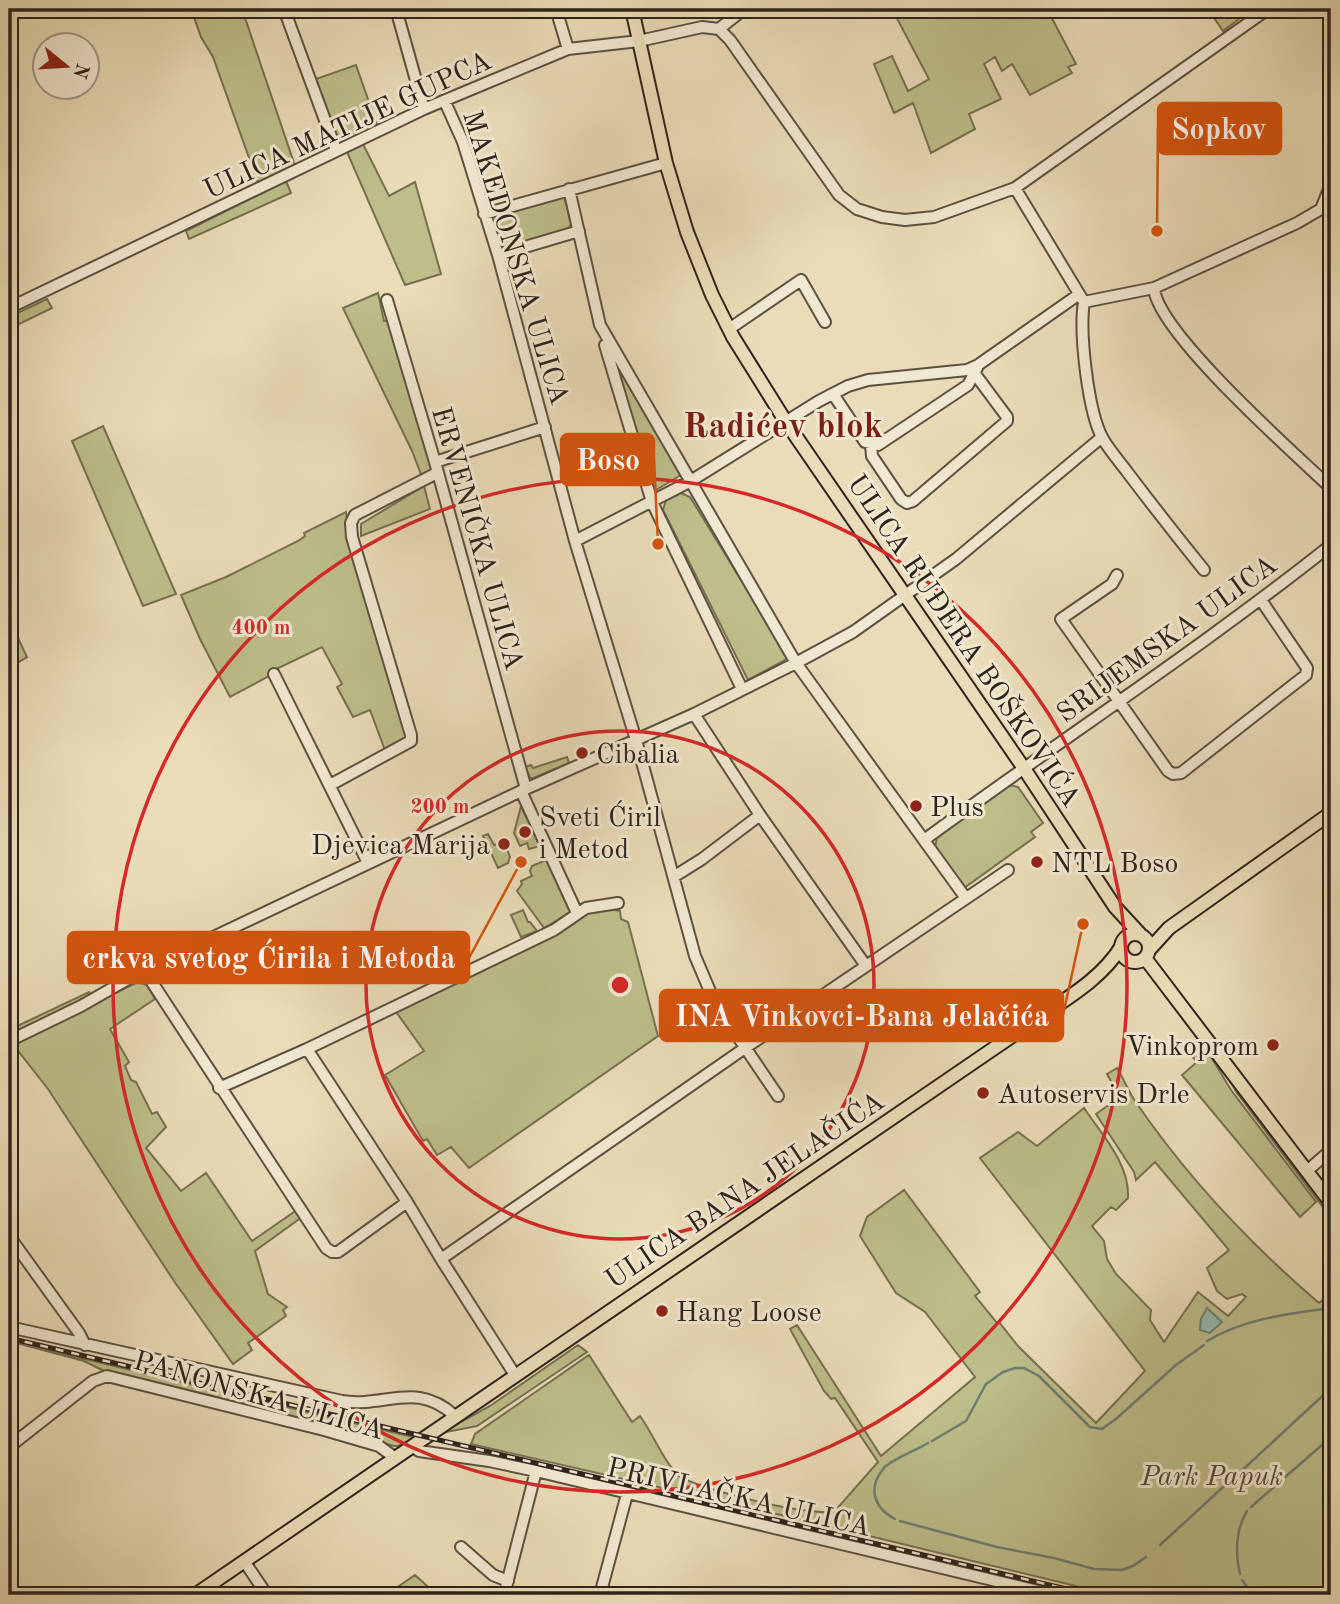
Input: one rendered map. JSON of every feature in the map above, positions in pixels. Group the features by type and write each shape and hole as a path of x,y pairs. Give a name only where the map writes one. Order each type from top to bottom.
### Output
{"main road":[{"name":"ULICA RUĐERA BOŠKOVIĆA","path":"632,9 666,163 687,232 729,329 786,422 1023,767 1115,907 1142,935"},
{"name":"ULICA BANA JELAČIĆA","path":"195,1595 1089,982 1123,963 1147,954 1168,928 1331,813"},
{"name":"ULICA RUĐERA BOŠKOVIĆA","path":"1115,907 1121,945"},
{"name":"ULICA BANA JELAČIĆA","path":"1089,982 1111,961 1131,934 1142,935 1168,928"},
{"path":"1142,935 1147,954 1331,1203"},
{"path":"1121,945 1123,956 1131,961"}],"street":[{"path":"284,9 336,150"},
{"path":"396,9 424,109"},
{"path":"556,9 568,49"},
{"path":"744,9 719,29 730,40 839,195 857,209 882,217 905,220 934,217 1015,188 1268,9"},
{"name":"ULICA MATIJE GUPCA","path":"9,308 424,109 568,49 639,41 702,27 719,29"},
{"name":"MAKEDONSKA ULICA","path":"445,102 463,142 498,255 575,541 636,740 695,956 715,1003 779,1096"},
{"path":"484,214 666,163"},
{"path":"575,541 689,482 833,394 859,382 976,369 1081,299 1153,288 1315,214 1325,203 1331,184"},
{"path":"1015,188 1081,299 1090,389 1102,437 1204,570"},
{"path":"569,189 600,326 652,502 742,689"},
{"path":"498,255 579,231"},
{"path":"729,329 801,280 825,322"},
{"path":"1153,288 1154,298 1183,341 1253,415 1331,488"},
{"name":"ERVENIČKA ULICA","path":"387,300 436,468 523,790 577,913"},
{"path":"600,326 796,663 965,897"},
{"path":"833,394 864,442 878,445 968,385 976,369"},
{"path":"871,445 872,456 901,499 907,503 913,501 1007,421 976,369"},
{"path":"330,785 411,741 352,537 351,523 355,515 436,468 545,427"},
{"path":"9,1041 81,1006 144,970 523,790 694,713 853,632 956,559 1102,437"},
{"name":"SRIJEMSKA ULICA","path":"924,840 1261,600 1331,545"},
{"path":"1117,575 1112,584 1061,619 1173,775 1181,773 1306,675 1307,668 1261,600"},
{"path":"274,674 368,863"},
{"path":"694,713 760,815 866,966"},
{"path":"675,876 760,815"},
{"path":"440,1259 1008,870"},
{"path":"219,1088 307,1049 554,930 577,913 594,905 618,903"},
{"path":"144,970 326,1248 338,1252 407,1202"},
{"path":"307,1049 515,1375"},
{"path":"1307,1171 1331,1150"},
{"path":"9,1236 85,1345"},
{"path":"9,1327 342,1401 355,1403 410,1395 443,1407 455,1416"},
{"name":"PANONSKA ULICA","path":"9,1447 93,1381 107,1376 324,1430 379,1446 394,1457"},
{"name":"PRIVLAČKA ULICA","path":"412,1446 419,1451 536,1471 1055,1595"},
{"path":"504,1595 536,1471"},
{"path":"600,1595 627,1493"},
{"path":"461,1547 493,1576 508,1581"},
{"path":"244,1561 267,1595"}],"green space":[{"path":"191,9 242,9 295,166 258,183 213,57 201,37"},
{"path":"892,9 1047,9 1076,64 1068,67 1072,73 1030,95 1012,64 1002,71 995,57 984,64 1001,99 969,114 975,129 931,153 913,103 894,113 874,64 892,56 908,91 929,79"},
{"path":"1208,9 1252,9 1223,31"},
{"path":"356,65 377,125 337,145 313,80"},
{"path":"363,144 389,196 415,182 441,274 405,285 347,152"},
{"path":"286,181 291,193 189,239 186,231"},
{"path":"562,197 565,199 571,224 568,230 506,250 499,248 491,221 493,218"},
{"path":"378,293 384,321 390,320 432,470 422,477 343,308"},
{"path":"47,299 52,308 9,329 9,317"},
{"path":"623,376 681,475 656,490 651,488 619,379"},
{"path":"103,426 176,594 143,606 72,441"},
{"path":"424,486 430,509 361,536 361,524"},
{"path":"681,493 690,497 789,658 748,680 663,510 666,500"},
{"path":"346,512 349,539 407,740 386,753 370,710 353,717 337,687 342,684 322,647 270,672 271,675 230,697 181,595 226,577 298,541 305,536 304,533"},
{"path":"9,619 27,657 9,668"},
{"path":"567,757 569,763 531,779 525,767 531,765 533,768"},
{"path":"1009,785 1018,787 1043,823 1031,832 1035,837 964,888 935,848 937,837"},
{"path":"521,806 540,846 529,849 527,843 520,846 514,833"},
{"path":"488,834 494,845 504,841 510,857 508,863 498,868 483,836"},
{"path":"548,859 571,912 544,928 517,891 521,881 532,876 532,866"},
{"path":"609,909 620,911 621,919 628,922 658,1036 469,1168 451,1147 437,1155 427,1139 423,1141 385,1075 424,1051 394,1009 582,913"},
{"path":"523,910 528,922 537,931 521,937 511,915"},
{"path":"138,982 147,985 155,999 110,1029 129,1062 125,1066 131,1080 136,1082 152,1114 157,1112 166,1127 146,1148 181,1191 206,1173 252,1241 297,1210 302,1217 255,1251 268,1294 287,1307 283,1310 286,1316 248,1343 252,1350 233,1364 174,1281 48,1089 12,1043"},
{"path":"89,992 91,997 9,1037 9,1030"},
{"path":"1204,1045 1231,1090 1316,1202 1300,1217 1182,1075 1197,1062 1192,1056"},
{"path":"1219,1062 1331,1210 1331,1218 1237,1093"},
{"name":"Park Papuk","path":"1117,1068 1155,1129 1198,1183 1244,1233 1319,1303 1331,1293 1331,1595 1113,1595 471,1444 475,1434 589,1355 632,1422 640,1416 678,1475 707,1488 755,1501 804,1510 835,1511 878,1462 835,1398 831,1399 824,1391 790,1329 797,1325 881,1456 975,1377 925,1312 896,1293 860,1236 867,1217 904,1190 980,1292 975,1296 997,1323 999,1322 1018,1346 1096,1423 1145,1371 980,1158 1018,1132 1037,1146 1084,1108 1120,1162 1128,1198 1116,1210 1111,1207 1092,1226 1104,1241 1107,1259 1116,1274 1151,1310 1150,1320 1164,1342 1198,1292 1228,1316 1246,1297 1242,1294 1227,1299 1217,1291 1207,1268 1229,1250 1155,1162 1136,1180 1134,1172 1096,1114 1120,1097 1107,1074"},
{"path":"9,1341 417,1438 394,1446 104,1371 84,1361"},
{"path":"578,1345 587,1352 477,1426 441,1433 490,1406"},
{"path":"415,1575 437,1595 386,1595"}],"water":[{"path":"1207,1308 1222,1322 1210,1333 1200,1330 1201,1319"}],"waterway":[{"path":"1207,1341 1252,1322 1331,1308"},
{"path":"932,1441 966,1421 986,1384 1003,1372 1015,1368 1024,1368 1039,1376 1090,1427 1102,1429 1176,1365 1204,1345"},
{"path":"1237,1475 1331,1388"},
{"path":"1251,1507 1331,1437"},
{"path":"895,1519 882,1509 875,1497 874,1490 879,1475 893,1461 928,1443"},
{"path":"1160,1545 1233,1478"},
{"path":"1240,1574 1237,1542 1247,1511"},
{"path":"900,1521 1094,1569 1122,1570 1146,1557"},
{"path":"1242,1580 1253,1595"}],"railway":[{"path":"9,1338 1092,1595"}],"place":[{"name":"Sopkov","path":"1157,231"},
{"name":"Boso","path":"658,544"},
{"name":"Cibalia","path":"582,753"},
{"name":"Plus","path":"916,806"},
{"name":"Sveti Ćiril i Metod","path":"525,832"},
{"name":"Djevica Marija","path":"504,844"},
{"name":"crkva svetog Ćirila i Metoda","path":"521,862"},
{"name":"NTL Boso","path":"1037,862"},
{"name":"INA Vinkovci-Bana Jelačića","path":"1083,924"},
{"name":"Vinkoprom","path":"1273,1045"},
{"name":"Autoservis Drle","path":"983,1093"},
{"name":"Hang Loose","path":"662,1311"}],"district":[{"name":"Radićev blok","path":"783,425"}]}
